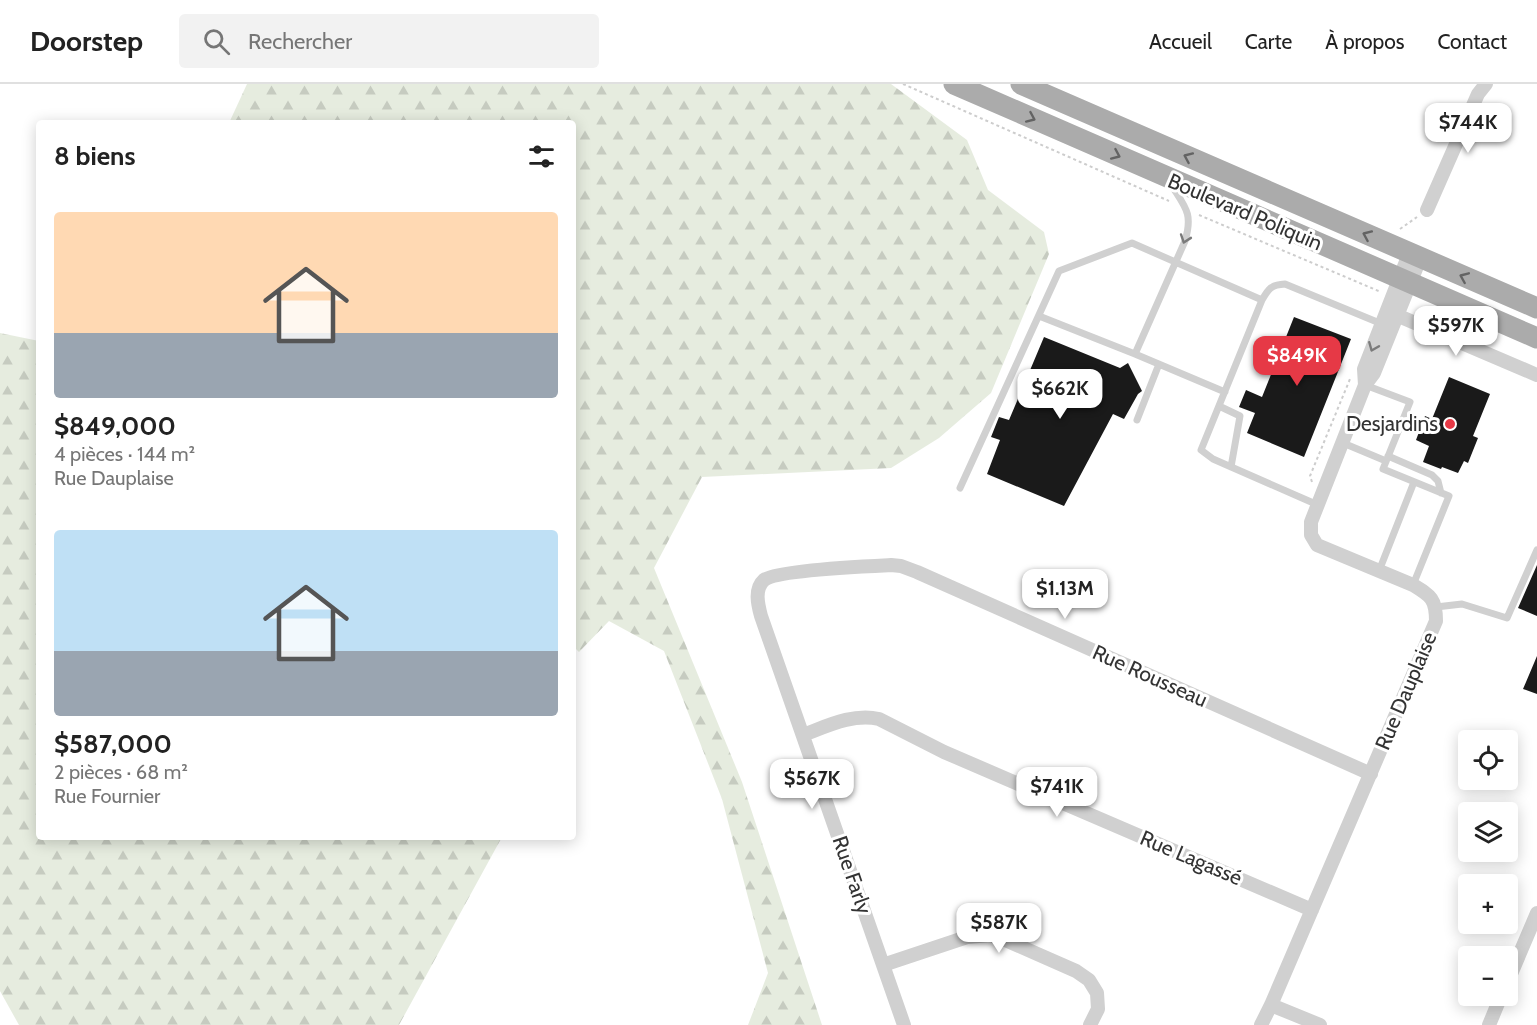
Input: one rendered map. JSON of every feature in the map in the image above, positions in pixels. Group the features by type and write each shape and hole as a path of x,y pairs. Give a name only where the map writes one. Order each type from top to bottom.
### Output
{"main road":[{"name":"Boulevard Poliquin","path":"954,84 1537,338"},
{"name":"Boulevard Poliquin","path":"1021,84 1537,308"}],"street":[{"path":"1427,210 1478,94 1486,84"},
{"name":"Rue Dauplaise","path":"1261,1025 1436,621 1436,607 1427,594 1413,585 1317,546 1311,535 1311,522 1365,385 1374,373 1393,313 1415,256"},
{"name":"Rue Dauplaise","path":"1365,385 1364,369 1378,322 1393,313"},
{"path":"1393,313 1537,375"},
{"name":"Rue Rousseau","path":"758,588 764,580 781,574 901,566 1371,774"},
{"name":"Rue Farly","path":"758,588 758,607 761,616 904,1025"},
{"name":"Rue Lagassé","path":"803,735 851,719 868,717 879,719 944,752 1312,910"},
{"path":"1518,958 1537,913"},
{"path":"883,965 967,937 991,935 1076,971 1089,980 1097,993 1098,1009 1090,1025"},
{"path":"1271,1005 1320,1025"},
{"path":"1489,1025 1497,1006"}],"lane":[{"path":"1135,354 1189,230 1187,209 1167,178"},
{"path":"960,488 1059,270 1132,243 1262,300"},
{"path":"1318,505 1213,459 1201,450 1268,290 1276,285 1285,284 1378,322"},
{"path":"1039,316 1225,392"},
{"path":"1137,420 1159,364"},
{"path":"1365,385 1410,402 1383,469 1449,496 1413,585"},
{"path":"1220,406 1240,416 1231,467"},
{"path":"1342,443 1432,475 1438,482 1440,493"},
{"path":"1379,571 1414,482"},
{"path":"1436,607 1462,604 1507,618 1537,550"}],"path":[{"name":"Boulevard Poliquin","path":"903,84 1381,292 1378,322"},
{"path":"1398,230 1427,210"},
{"path":"1318,505 1310,476 1353,373"}],"green space":[{"path":"247,84 891,84 967,140 988,190 1044,232 1049,254 991,393 939,438 891,468 702,477 654,568 742,782 822,1025 748,1025 768,973 722,799 664,651 609,621 579,652 576,649 576,120 230,120"},
{"path":"0,333 36,340 36,840 500,840 399,1025 19,1025 0,991"}],"building":[{"path":"1294,317 1351,339 1304,457 1247,433 1255,413 1239,407 1246,390 1262,397"},
{"path":"1044,337 1120,368 1128,363 1142,391 1124,419 1113,414 1064,506 987,474 1000,440 991,437 999,417 1009,420"},
{"name":"Desjardins","path":"1449,377 1490,394 1473,436 1478,438 1468,463 1464,461 1458,473 1423,462 1429,446 1416,440 1425,416 1432,419"},
{"path":"1537,565 1537,616 1518,608"},
{"path":"1537,656 1537,694 1523,689"}],"place":[{"name":"Desjardins","path":"1450,424"}]}
